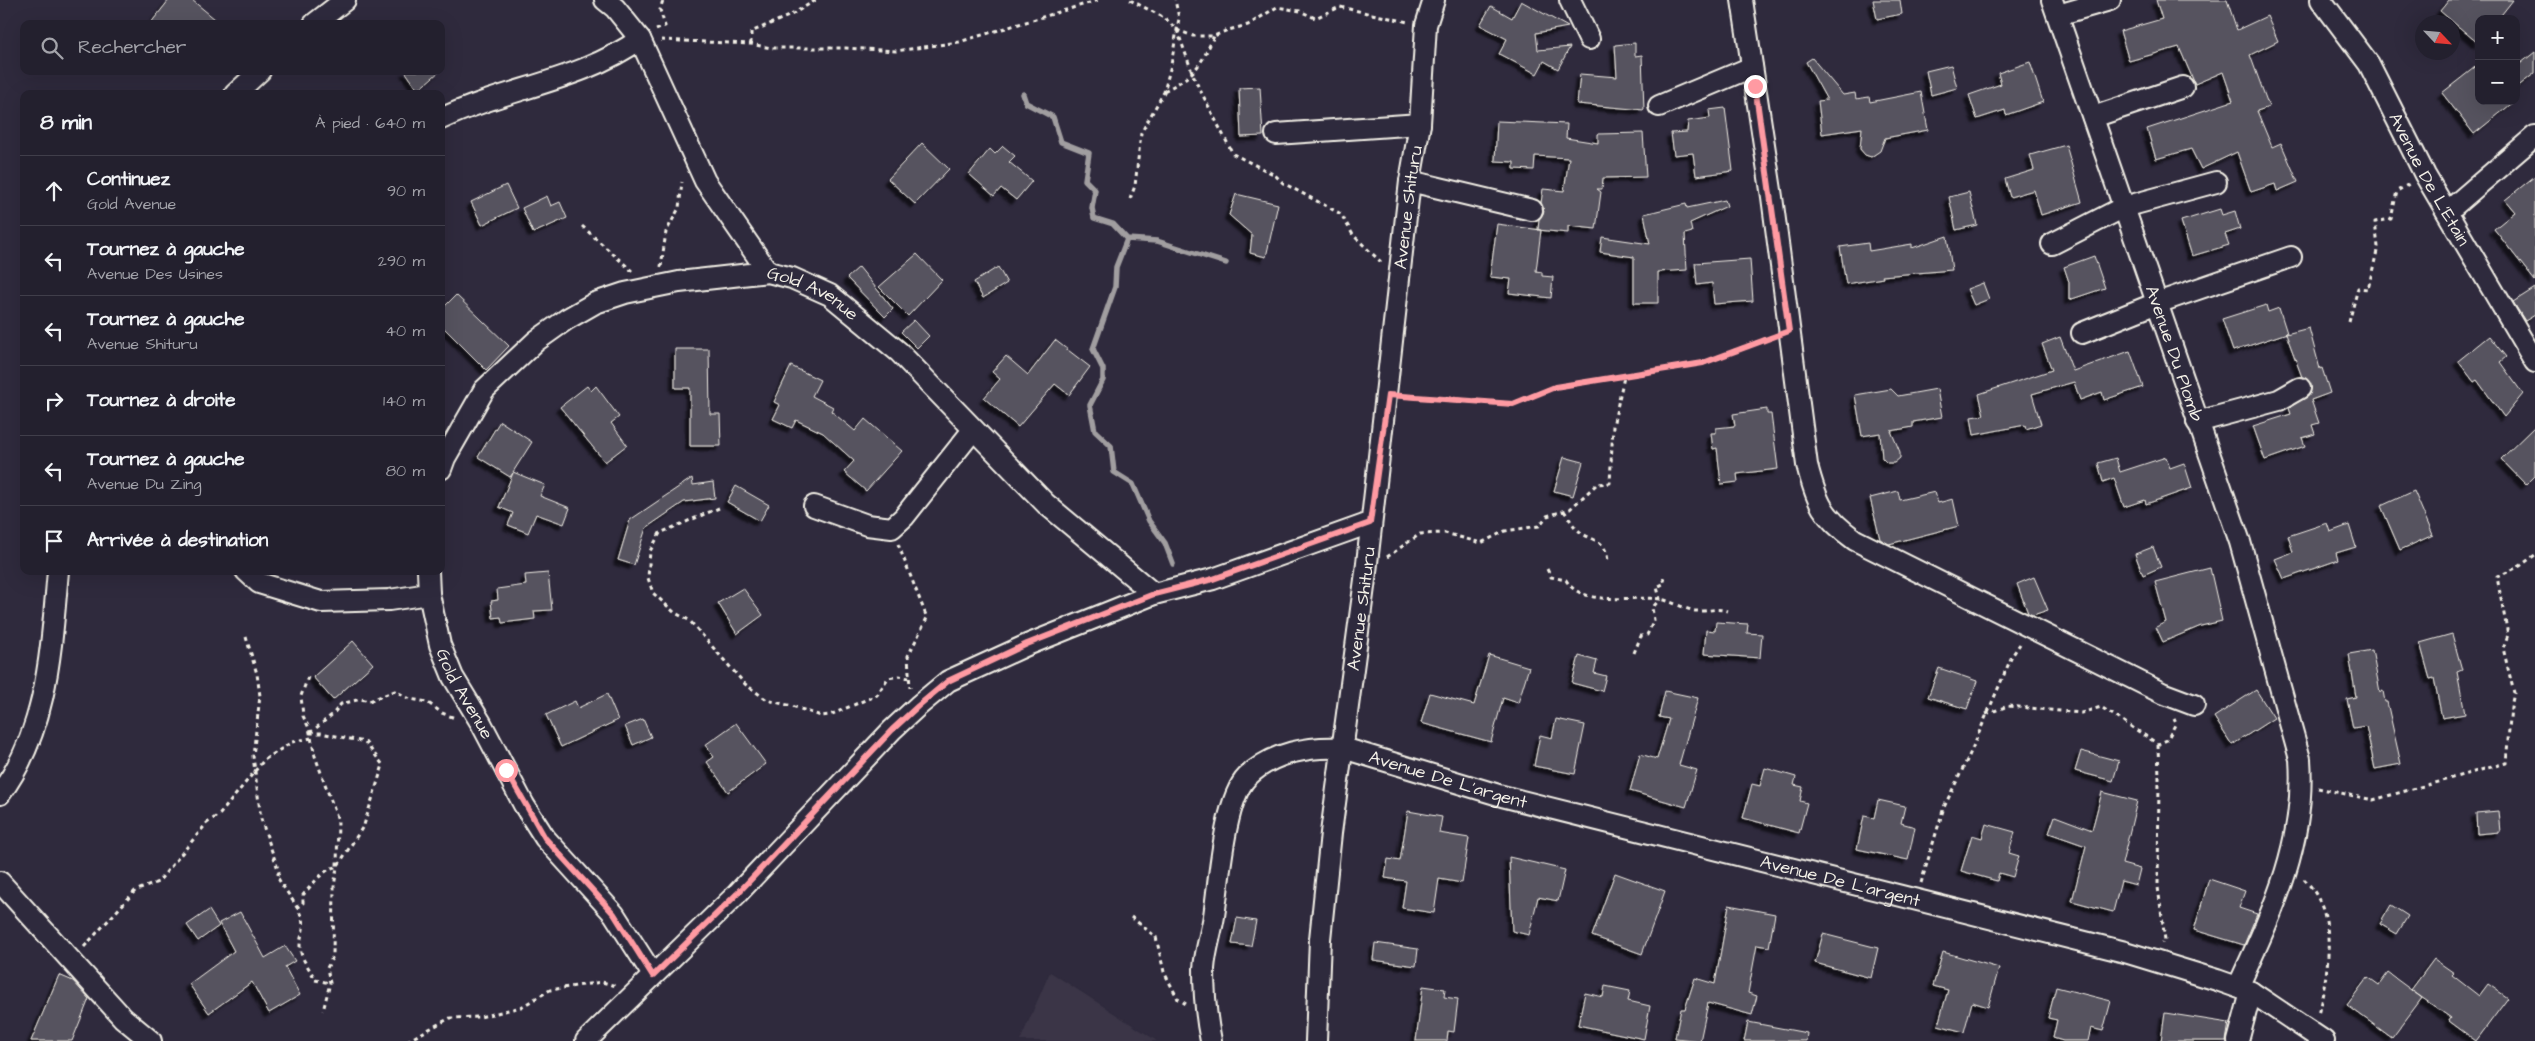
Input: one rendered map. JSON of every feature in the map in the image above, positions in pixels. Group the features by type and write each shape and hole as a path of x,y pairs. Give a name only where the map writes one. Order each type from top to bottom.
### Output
{"street":[{"path":"319,20 345,0"},
{"path":"605,0 615,8 640,39 705,181 768,272"},
{"name":"Avenue Shituru","path":"1316,1041 1320,939 1366,572 1370,523 1388,395 1410,181 1420,124 1426,25 1434,0"},
{"path":"1570,0 1589,39"},
{"path":"1742,0 1808,465 1814,490 1824,514 1855,540 2162,693 2194,705"},
{"path":"2055,8 2110,0"},
{"name":"Avenue De L'Etain","path":"2321,0 2369,64 2425,175 2535,362"},
{"name":"Avenue Du Plomb","path":"2055,8 2240,542 2300,759 2301,782 2289,865 2244,990 2238,1041"},
{"path":"445,117 472,106 582,69 622,52 640,39"},
{"path":"1658,106 1752,68"},
{"path":"239,90 256,75"},
{"path":"2093,117 2183,88"},
{"path":"1276,134 1420,124"},
{"path":"2447,212 2535,136"},
{"path":"1410,181 1532,210"},
{"path":"2052,244 2124,207 2216,182"},
{"path":"2082,333 2158,303 2291,257"},
{"name":"Gold Avenue","path":"445,458 484,390 536,341 567,319 595,303 625,293 736,274 768,272 792,278 830,295 899,352 1046,504 1154,594"},
{"path":"2197,422 2279,400 2300,388"},
{"path":"814,506 867,525 892,528 904,517 973,430"},
{"path":"586,1041 737,894 892,730 948,681 1027,644 1154,594 1213,579 1370,523"},
{"path":"0,794 28,746 47,684 58,575"},
{"path":"250,575 259,583 321,602 389,600 429,594"},
{"name":"Gold Avenue","path":"428,575 429,594 440,645 453,677 481,723 524,806 545,838 614,914 653,976"},
{"name":"Avenue De L'argent","path":"1211,1041 1206,1016 1204,967 1222,858 1236,794 1246,777 1268,761 1289,753 1319,747 1343,748 1502,796 1916,898 2125,952 2244,990 2319,1037"},
{"path":"0,882 123,1018 151,1041"}],"path":[{"path":"640,39 665,26 660,10 663,0"},
{"path":"751,44 751,32 791,15 816,0"},
{"path":"640,39 751,44 771,48 846,48 896,51 959,42 1099,0"},
{"path":"1130,0 1165,18 1177,30 1193,36 1214,36 1248,25 1277,8 1300,11 1315,18 1340,7 1426,25"},
{"path":"1130,199 1135,186 1141,132 1164,92 1179,18 1175,0"},
{"path":"1177,30 1192,73 1214,120 1233,154 1275,175 1283,183 1341,214 1354,235 1400,280"},
{"path":"1164,92 1185,80 1201,65 1214,36"},
{"path":"662,271 666,232 679,208 683,187 681,174"},
{"path":"2349,322 2358,288 2368,289 2378,247 2375,222 2391,219 2397,192 2425,175"},
{"path":"582,226 650,288"},
{"path":"1388,395 1513,404 1555,387 1624,378 1703,363 1789,331"},
{"path":"1366,572 1420,534 1445,533 1481,543 1505,531 1539,526 1547,516 1570,509 1597,484 1610,483 1613,426 1624,378"},
{"path":"719,508 660,533 650,551 648,578 653,594 674,613 689,620 698,628 733,672 754,691 767,700 821,716 830,715 877,695 888,678 899,676 909,678 908,656 927,618 892,528"},
{"path":"1564,511 1577,530 1598,540 1607,552 1608,561"},
{"path":"2301,782 2323,790 2373,800 2506,763 2514,693 2503,648 2508,635 2497,577 2520,566 2535,555"},
{"path":"1547,569 1551,577 1566,580 1570,587 1581,595 1660,599 1695,611 1717,608 1727,611"},
{"path":"1660,599 1657,587 1665,583 1663,577"},
{"path":"1634,653 1641,636 1647,636 1654,620 1652,608 1660,599"},
{"path":"1916,898 1944,807 1969,756 2012,656 2031,627"},
{"path":"246,637 257,674 260,696 253,756 261,819 279,872 277,876 296,908 303,925 300,944 303,962 312,971 316,980 330,983"},
{"path":"308,677 301,696 303,716 338,820 337,867 334,887 333,956 327,968 330,983 323,1011"},
{"path":"310,733 333,714 341,704 362,699 369,700 395,692 410,700 427,702 442,713 474,724 481,723"},
{"path":"2158,744 2167,740 2176,723 2162,693"},
{"path":"1986,714 2008,706 2081,713 2100,707 2158,744"},
{"path":"296,908 303,903 303,896 316,881 333,867 337,867 364,825 383,765 365,742 321,733 310,733"},
{"path":"72,961 135,891 158,882 191,841 207,823 220,814 271,753 292,742 311,738"},
{"path":"2146,960 2165,940 2158,886 2160,778 2158,744"},
{"path":"2289,865 2312,888 2325,916 2329,951 2319,1037"},
{"path":"1131,917 1156,937 1164,972 1178,999 1206,1016"},
{"path":"406,1041 450,1018 480,1017 522,1007 550,990 602,982 636,992"}],"shaded area":[{"path":"1050,972 1157,1041 1020,1041"}],"building":[{"path":"169,0 192,0 216,20 153,20"},
{"path":"1873,0 1900,0 1902,14 1877,19"},
{"path":"2156,0 2227,0 2237,30 2267,16 2278,41 2250,55 2269,107 2257,111 2272,147 2281,143 2298,182 2277,191 2275,184 2251,192 2237,152 2201,169 2191,149 2156,159 2147,129 2233,101 2223,72 2195,84 2179,47 2129,61 2120,31 2162,19"},
{"path":"2449,0 2513,0 2501,15 2475,15 2475,41 2460,28 2460,15 2445,15 2440,11"},
{"path":"1521,1 1568,27 1536,33 1538,50 1570,47 1558,69 1544,61 1537,74 1499,54 1507,39 1480,25 1491,6 1512,18"},
{"path":"1635,43 1635,56 1642,55 1644,110 1577,104 1580,74 1617,77 1615,45"},
{"path":"2535,52 2535,73 2520,85 2520,64"},
{"path":"1812,58 1843,95 1855,93 1856,99 1869,97 1870,102 1921,92 1928,130 1885,138 1880,151 1871,157 1865,155 1860,149 1862,128 1822,134 1818,101 1827,100 1806,62"},
{"path":"2030,62 2043,102 2006,115 2005,110 1977,119 1969,95 2001,84 1998,73"},
{"path":"1951,65 1957,88 1931,95 1926,71"},
{"path":"2475,67 2475,105 2510,105 2474,134 2442,93"},
{"path":"408,75 435,75 418,90"},
{"path":"1260,87 1263,136 1241,137 1239,88"},
{"path":"1725,108 1733,171 1696,176 1693,153 1674,155 1671,133 1687,132 1688,121 1710,118 1709,110"},
{"path":"1497,121 1567,124 1566,138 1598,143 1598,134 1643,133 1646,177 1603,178 1602,189 1597,189 1601,192 1596,229 1568,226 1568,233 1538,230 1539,219 1544,212 1541,203 1543,189 1564,191 1569,158 1535,156 1534,170 1514,169 1514,162 1495,161"},
{"path":"922,143 949,169 915,204 888,179"},
{"path":"2066,145 2082,202 2041,215 2034,190 2010,197 2005,179 2034,170 2030,155"},
{"path":"1003,146 1015,156 1009,162 1032,181 1016,200 1001,188 994,196 969,174 990,149 995,154"},
{"path":"2535,176 2535,281 2494,229 2515,212 2505,200"},
{"path":"506,185 517,208 482,225 471,202"},
{"path":"1969,192 1977,225 1956,230 1949,197"},
{"path":"1236,194 1278,204 1266,257 1250,253 1252,235 1229,215"},
{"path":"547,196 551,206 560,202 567,218 533,233 522,208"},
{"path":"1725,200 1727,206 1690,223 1692,232 1685,234 1687,270 1658,272 1658,303 1634,303 1634,257 1600,252 1602,237 1650,244 1644,214 1686,204 1687,208"},
{"path":"2220,209 2222,215 2235,211 2240,229 2225,234 2229,245 2192,256 2181,221"},
{"path":"1497,224 1541,230 1536,271 1542,272 1542,276 1553,277 1551,298 1509,293 1511,279 1490,277"},
{"path":"1947,236 1952,270 1882,276 1883,278 1846,284 1840,247 1868,243 1869,251 1912,244 1912,248"},
{"path":"917,254 942,280 908,316 879,287"},
{"path":"2094,256 2105,288 2069,300 2069,282 2064,267"},
{"path":"1750,259 1753,301 1714,304 1712,283 1697,285 1695,263"},
{"path":"859,267 893,309 885,317 847,278"},
{"path":"998,267 1007,283 983,298 974,282"},
{"path":"1983,283 1989,299 1974,305 1967,289"},
{"path":"2535,288 2535,315 2525,321 2513,302"},
{"path":"456,295 509,346 486,370 445,329 445,306"},
{"path":"2266,305 2268,312 2279,308 2287,333 2233,351 2222,319"},
{"path":"914,320 929,336 917,348 901,332"},
{"path":"2309,328 2320,369 2322,368 2330,393 2311,400 2319,423 2312,425 2315,434 2302,438 2305,446 2265,460 2253,426 2291,414 2289,408 2310,394 2310,383 2302,377 2286,334"},
{"path":"2489,336 2506,357 2500,362 2523,394 2504,417 2477,380 2474,382 2458,361"},
{"path":"2060,337 2073,371 2130,351 2143,387 2104,400 2102,392 2080,400 2074,382 2032,394 2041,424 2026,429 2025,425 1974,435 1971,417 1984,415 1979,394 2052,370 2042,344"},
{"path":"1055,340 1090,367 1069,395 1055,384 1018,427 984,398 1000,379 992,372 1006,356 1028,375"},
{"path":"675,349 709,349 710,414 720,414 721,446 690,446 690,388 675,388"},
{"path":"791,366 820,380 812,396 833,407 831,411 855,431 865,419 902,451 866,491 844,472 854,461 823,433 796,420 792,428 773,419 780,405 774,402"},
{"path":"587,386 591,391 596,386 619,417 611,423 627,445 605,462 560,407"},
{"path":"1891,389 1898,396 1937,389 1942,417 1913,422 1913,427 1891,431 1900,452 1900,458 1894,463 1887,463 1882,458 1880,433 1862,436 1855,395"},
{"path":"1767,409 1767,414 1771,414 1778,469 1737,474 1738,482 1721,484 1717,448 1713,449 1711,433 1716,433 1716,428 1735,426 1733,414"},
{"path":"500,421 532,442 513,472 545,485 540,496 570,508 564,524 536,514 528,533 508,525 513,513 499,507 513,473 510,477 478,457"},
{"path":"2535,426 2535,476 2526,485 2501,459"},
{"path":"1564,457 1583,462 1573,496 1554,491"},
{"path":"2166,457 2170,468 2184,463 2192,488 2146,504 2145,500 2124,507 2114,478 2103,482 2098,463 2116,458 2120,472"},
{"path":"692,478 693,485 713,482 715,498 684,502 646,528 634,565 618,560 630,520"},
{"path":"736,486 769,505 760,521 727,502"},
{"path":"1898,491 1900,500 1935,492 1938,503 1953,499 1959,526 1889,544 1880,539 1870,498"},
{"path":"2414,491 2433,535 2400,550 2381,506"},
{"path":"2327,523 2330,532 2349,525 2356,547 2336,553 2338,560 2284,579 2275,559 2293,552 2288,536"},
{"path":"2153,547 2161,567 2143,575 2135,554"},
{"path":"2210,568 2222,621 2201,626 2163,642 2156,627 2166,622 2155,582"},
{"path":"548,573 552,610 534,611 535,619 502,623 501,617 493,618 491,601 498,600 497,589 526,585 525,575"},
{"path":"2034,577 2048,610 2033,615 2028,613 2017,584"},
{"path":"743,588 763,615 737,634 718,603"},
{"path":"1716,622 1748,624 1747,633 1762,634 1760,658 1704,654 1706,630 1715,631"},
{"path":"2452,634 2462,670 2457,672 2465,714 2442,718 2434,678 2430,679 2420,643"},
{"path":"353,641 373,664 333,700 313,677"},
{"path":"2372,650 2380,692 2383,691 2385,702 2387,702 2401,764 2375,769 2366,726 2353,728 2347,699 2356,697 2349,654"},
{"path":"1489,655 1529,667 1518,703 1503,698 1491,742 1421,723 1430,693 1474,705"},
{"path":"1579,656 1597,661 1594,673 1606,676 1602,691 1572,683"},
{"path":"1939,668 1977,681 1967,709 1928,697"},
{"path":"2256,690 2274,718 2232,745 2214,717"},
{"path":"1665,691 1698,698 1679,765 1697,770 1686,807 1630,791 1640,754 1657,759 1669,719 1659,717"},
{"path":"607,694 618,720 561,747 546,715 575,701 578,708"},
{"path":"643,719 651,737 633,745 625,726"},
{"path":"1556,719 1585,725 1575,774 1534,766 1540,735 1552,738"},
{"path":"736,723 766,764 728,792 707,762 714,757 705,745"},
{"path":"2081,751 2119,761 2113,781 2075,771"},
{"path":"1765,768 1796,777 1794,785 1803,787 1800,801 1807,803 1799,833 1743,818 1752,784 1760,786"},
{"path":"2102,792 2137,801 2122,864 2140,869 2136,885 2121,881 2113,912 2072,901 2086,846 2049,833 2055,816 2092,830"},
{"path":"1878,800 1905,806 1901,823 1915,827 1908,860 1857,849 1864,816 1874,818"},
{"path":"1408,811 1442,817 1439,833 1469,838 1462,883 1439,879 1434,913 1402,908 1406,881 1385,878 1388,859 1400,861"},
{"path":"2498,811 2500,832 2477,834 2476,813"},
{"path":"1986,824 2015,832 2009,853 2019,856 2013,877 1999,873 1997,881 1961,871 1972,835 1982,838"},
{"path":"1509,857 1565,870 1558,901 1538,897 1529,935 1512,931"},
{"path":"1615,873 1665,891 1642,954 1592,936"},
{"path":"2209,879 2245,891 2239,908 2257,914 2244,945 2194,930"},
{"path":"1729,905 1775,914 1769,947 1757,945 1748,993 1757,996 1752,1015 1708,1003 1700,1041 1675,1038 1681,1009 1685,1009 1695,978 1715,984"},
{"path":"2391,905 2408,916 2397,934 2380,924"},
{"path":"209,910 219,926 198,941 187,925"},
{"path":"240,912 265,958 285,946 295,961 285,967 300,995 269,1013 252,982 209,1013 189,984 234,951 219,923"},
{"path":"1237,918 1256,921 1251,946 1232,944"},
{"path":"1823,934 1878,948 1871,978 1815,963"},
{"path":"1375,943 1418,949 1416,966 1373,960"},
{"path":"1943,952 1999,968 1988,1007 1972,1002 1964,1032 1938,1025 1948,990 1933,986"},
{"path":"2434,959 2454,973 2452,975 2479,996 2488,984 2508,998 2476,1041 2449,1021 2451,1018 2411,990"},
{"path":"2388,973 2422,998 2392,1038 2347,1005 2368,977 2379,985"},
{"path":"59,975 73,981 89,999 72,1041 31,1041"},
{"path":"1423,986 1445,989 1444,997 1458,999 1454,1032 1448,1031 1447,1041 1416,1041"},
{"path":"1605,986 1630,991 1628,1001 1650,1006 1644,1039 1578,1025 1585,993 1603,997"},
{"path":"2056,987 2111,1001 2103,1031 2091,1028 2088,1041 2063,1041 2053,1038 2057,1020 2048,1018"},
{"path":"2165,1013 2229,1023 2226,1041 2161,1041"},
{"path":"1748,1022 1807,1033 1806,1041 1744,1041"}],"waterway":[{"path":"1023,94 1026,103 1053,117 1061,142 1089,153 1085,180 1095,190 1092,208 1094,218 1113,224 1127,239 1116,267 1115,287 1093,349 1103,369 1103,380 1090,405 1095,431 1111,446 1114,472 1133,484 1149,521 1165,543 1173,564"},
{"path":"1127,239 1157,241 1226,263"}],"route":[{"path":"506,770 524,806 545,838 579,878 614,914 628,933 653,976 737,894 892,730 948,681 1027,644 1126,604 1154,594 1213,579 1297,547 1370,523 1376,492 1388,395 1513,404 1555,387 1624,378 1703,363 1789,331 1772,197 1755,86"}]}
